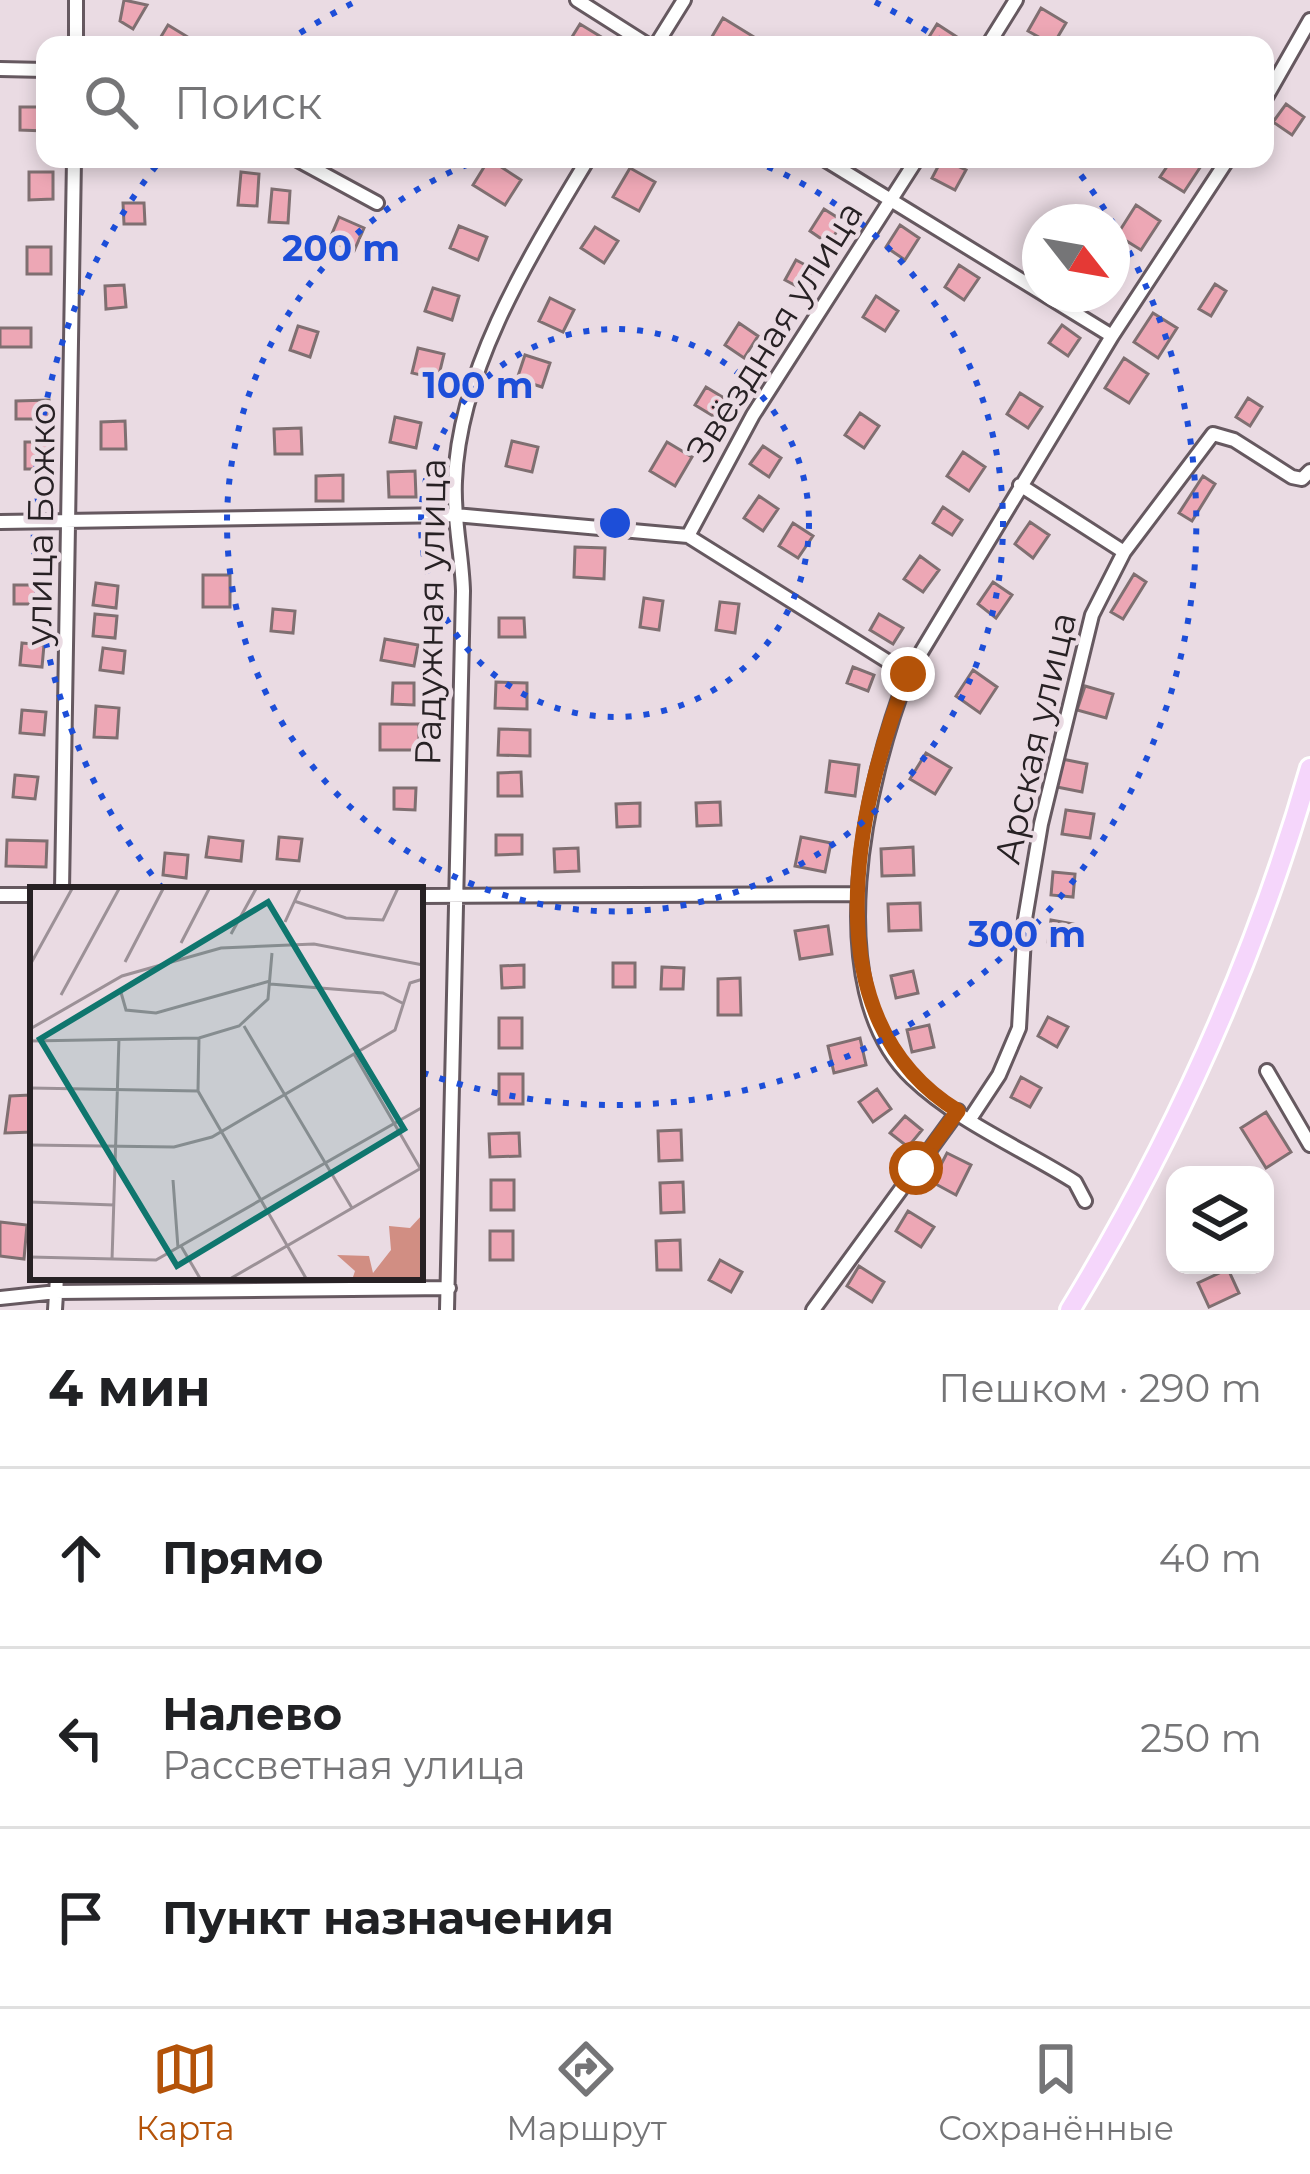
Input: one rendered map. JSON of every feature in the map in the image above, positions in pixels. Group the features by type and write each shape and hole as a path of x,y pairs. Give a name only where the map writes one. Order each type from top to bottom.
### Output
{"main road":[{"path":"1070,1310 1159,1155 1234,994 1310,768"}],"street":[{"path":"76,0 76,36"},
{"path":"577,0 637,36"},
{"path":"658,36 684,0"},
{"path":"994,36 1016,0"},
{"path":"1274,83 1310,20"},
{"path":"0,69 36,70"},
{"name":"улица Божко","path":"62,887 74,168"},
{"path":"313,168 377,203"},
{"name":"Радужная улица","path":"447,1310 463,591 454,477 465,428 510,292 583,168"},
{"path":"838,168 1112,336"},
{"name":"Звёздная улица","path":"688,536 753,415 910,168"},
{"path":"1084,1202 1075,1182 913,1079 886,1042 861,952 857,894 888,724 908,674 1112,336 1222,168"},
{"name":"Арская улица","path":"813,1310 999,1075 1019,1028 1026,991 1025,919 1041,824 1092,615 1124,552 1213,434 1234,440 1292,478 1302,479 1310,471"},
{"path":"1020,485 1124,552"},
{"path":"0,522 455,515 688,536 908,674"},
{"path":"423,896 857,894"},
{"path":"0,895 30,896"},
{"path":"1267,1071 1310,1145"},
{"path":"0,1298 57,1285 449,1288"},
{"path":"56,1310 57,1285"}],"building":[{"path":"124,0 147,5 133,29 120,21"},
{"path":"1041,8 1066,23 1058,36 1028,31"},
{"path":"723,18 752,36 712,36"},
{"path":"580,24 600,36 573,36"},
{"path":"937,24 955,36 930,36"},
{"path":"168,25 186,36 161,36"},
{"path":"1286,104 1304,117 1292,135 1274,121"},
{"path":"20,107 36,107 36,131 20,130"},
{"path":"483,168 503,168 521,180 505,205 473,185"},
{"path":"630,168 655,182 639,211 613,197"},
{"path":"937,168 966,170 955,190 932,178"},
{"path":"1166,168 1200,168 1184,192 1160,177"},
{"path":"29,172 53,172 53,199 29,200"},
{"path":"241,172 259,174 257,206 238,205"},
{"path":"272,189 290,191 288,223 269,222"},
{"path":"123,203 144,203 145,224 124,224"},
{"path":"1136,205 1160,221 1141,250 1130,243 1130,214"},
{"path":"824,209 843,221 829,244 810,231"},
{"path":"339,217 364,228 354,251 329,241"},
{"path":"900,225 919,238 905,260 886,247"},
{"path":"459,226 487,237 478,260 450,248"},
{"path":"595,227 618,241 604,263 581,248"},
{"path":"27,247 51,247 51,274 27,274"},
{"path":"796,260 813,269 802,289 785,280"},
{"path":"959,265 979,278 964,300 945,287"},
{"path":"1215,284 1226,291 1211,316 1199,309"},
{"path":"124,285 126,307 106,309 105,286"},
{"path":"433,288 459,296 452,320 425,311"},
{"path":"876,296 898,311 885,331 863,317"},
{"path":"550,298 574,310 563,332 539,321"},
{"path":"1153,313 1177,328 1158,358 1134,342"},
{"path":"739,323 758,336 744,358 725,345"},
{"path":"1062,325 1080,338 1068,356 1049,343"},
{"path":"298,326 318,332 310,357 290,350"},
{"path":"0,328 31,328 31,347 0,347"},
{"path":"418,348 444,354 438,379 412,373"},
{"path":"525,355 550,363 542,387 517,379"},
{"path":"1124,358 1148,374 1129,403 1105,388"},
{"path":"706,387 729,401 718,419 695,405"},
{"path":"1020,393 1042,407 1028,428 1007,414"},
{"path":"1248,398 1262,407 1250,426 1236,417"},
{"path":"49,400 49,419 16,419 16,401"},
{"path":"860,413 879,426 864,448 845,435"},
{"path":"395,417 421,423 416,448 390,442"},
{"path":"125,421 126,449 101,449 101,422"},
{"path":"301,428 302,454 275,454 274,429"},
{"path":"512,441 538,447 532,472 506,466"},
{"path":"25,442 50,442 50,469 25,469"},
{"path":"667,442 692,457 675,486 650,471"},
{"path":"763,446 781,458 769,477 750,464"},
{"path":"963,452 985,467 969,491 947,476"},
{"path":"415,471 416,497 389,497 388,472"},
{"path":"343,475 343,501 316,501 316,476"},
{"path":"1203,476 1215,484 1192,521 1179,513"},
{"path":"759,496 778,509 763,531 744,518"},
{"path":"943,507 962,520 952,535 933,523"},
{"path":"1030,522 1049,535 1033,558 1015,544"},
{"path":"793,523 813,536 798,558 779,546"},
{"path":"575,547 605,548 604,579 574,577"},
{"path":"920,556 939,570 923,592 904,579"},
{"path":"1134,574 1146,582 1123,619 1111,612"},
{"path":"203,575 230,575 230,607 203,607"},
{"path":"993,582 1012,595 996,618 978,604"},
{"path":"96,583 118,586 116,608 93,605"},
{"path":"14,585 47,585 47,604 14,604"},
{"path":"644,598 663,601 659,630 640,627"},
{"path":"720,602 739,604 735,633 716,630"},
{"path":"273,609 295,611 293,633 271,631"},
{"path":"95,614 117,616 115,638 93,636"},
{"path":"879,614 903,628 893,644 870,630"},
{"path":"499,618 524,618 525,637 499,637"},
{"path":"385,639 418,645 414,666 381,660"},
{"path":"22,643 44,645 42,667 20,665"},
{"path":"103,648 125,651 123,673 100,670"},
{"path":"853,667 874,675 868,691 847,683"},
{"path":"973,670 997,687 980,713 956,696"},
{"path":"496,682 527,683 527,709 495,708"},
{"path":"393,683 414,683 414,705 392,704"},
{"path":"1085,686 1113,694 1106,718 1077,710"},
{"path":"96,706 119,708 117,738 94,737"},
{"path":"22,710 46,712 44,735 20,733"},
{"path":"380,724 419,724 419,750 380,750"},
{"path":"499,729 530,730 530,756 498,755"},
{"path":"926,753 951,768 935,794 910,779"},
{"path":"1062,759 1087,764 1082,792 1057,787"},
{"path":"830,761 859,765 855,796 826,792"},
{"path":"521,772 522,796 498,796 498,773"},
{"path":"15,775 38,777 35,799 13,797"},
{"path":"394,788 416,788 415,810 394,809"},
{"path":"720,802 721,825 697,826 696,803"},
{"path":"640,803 640,826 617,827 616,804"},
{"path":"1066,810 1094,814 1090,838 1062,834"},
{"path":"496,835 522,835 522,854 496,855"},
{"path":"209,837 243,841 241,861 206,857"},
{"path":"279,837 302,839 299,861 277,859"},
{"path":"801,837 831,843 825,872 795,866"},
{"path":"7,840 47,841 46,867 6,866"},
{"path":"913,847 914,875 882,876 881,849"},
{"path":"578,848 579,871 555,872 554,849"},
{"path":"165,853 188,855 186,878 163,875"},
{"path":"1053,872 1075,874 1073,897 1051,895"},
{"path":"920,903 921,930 889,931 888,904"},
{"path":"1051,920 1073,924 1069,946 1048,942"},
{"path":"828,926 832,954 800,959 795,931"},
{"path":"613,963 635,963 635,987 613,987"},
{"path":"524,965 524,987 502,988 501,966"},
{"path":"662,967 684,968 683,989 661,989"},
{"path":"913,971 918,993 896,998 891,976"},
{"path":"740,978 741,1015 718,1015 718,979"},
{"path":"1048,1017 1068,1027 1057,1047 1038,1036"},
{"path":"499,1018 522,1018 522,1048 499,1048"},
{"path":"929,1025 934,1047 912,1052 907,1030"},
{"path":"860,1038 866,1065 834,1073 828,1046"},
{"path":"499,1074 523,1074 523,1104 499,1104"},
{"path":"1021,1077 1041,1088 1030,1107 1011,1097"},
{"path":"877,1089 891,1109 873,1122 859,1102"},
{"path":"30,1095 30,1132 5,1133 10,1096"},
{"path":"1266,1112 1291,1152 1265,1166 1241,1128"},
{"path":"905,1116 922,1130 908,1147 890,1133"},
{"path":"681,1130 682,1160 659,1161 658,1131"},
{"path":"519,1133 520,1156 490,1157 489,1134"},
{"path":"947,1153 971,1165 956,1195 932,1182"},
{"path":"491,1180 514,1180 514,1210 491,1210"},
{"path":"683,1182 684,1212 661,1213 660,1183"},
{"path":"908,1211 934,1227 921,1247 896,1231"},
{"path":"0,1222 27,1225 24,1259 0,1256"},
{"path":"490,1231 513,1231 513,1260 490,1260"},
{"path":"680,1240 681,1270 657,1270 656,1241"},
{"path":"720,1260 742,1272 731,1292 709,1280"},
{"path":"859,1266 884,1282 872,1302 847,1286"},
{"path":"1230,1274 1239,1293 1209,1307 1198,1283"}],"route":[{"path":"908,674 888,724 856,872 861,952 886,1042 913,1079 958,1111 916,1168"}]}
